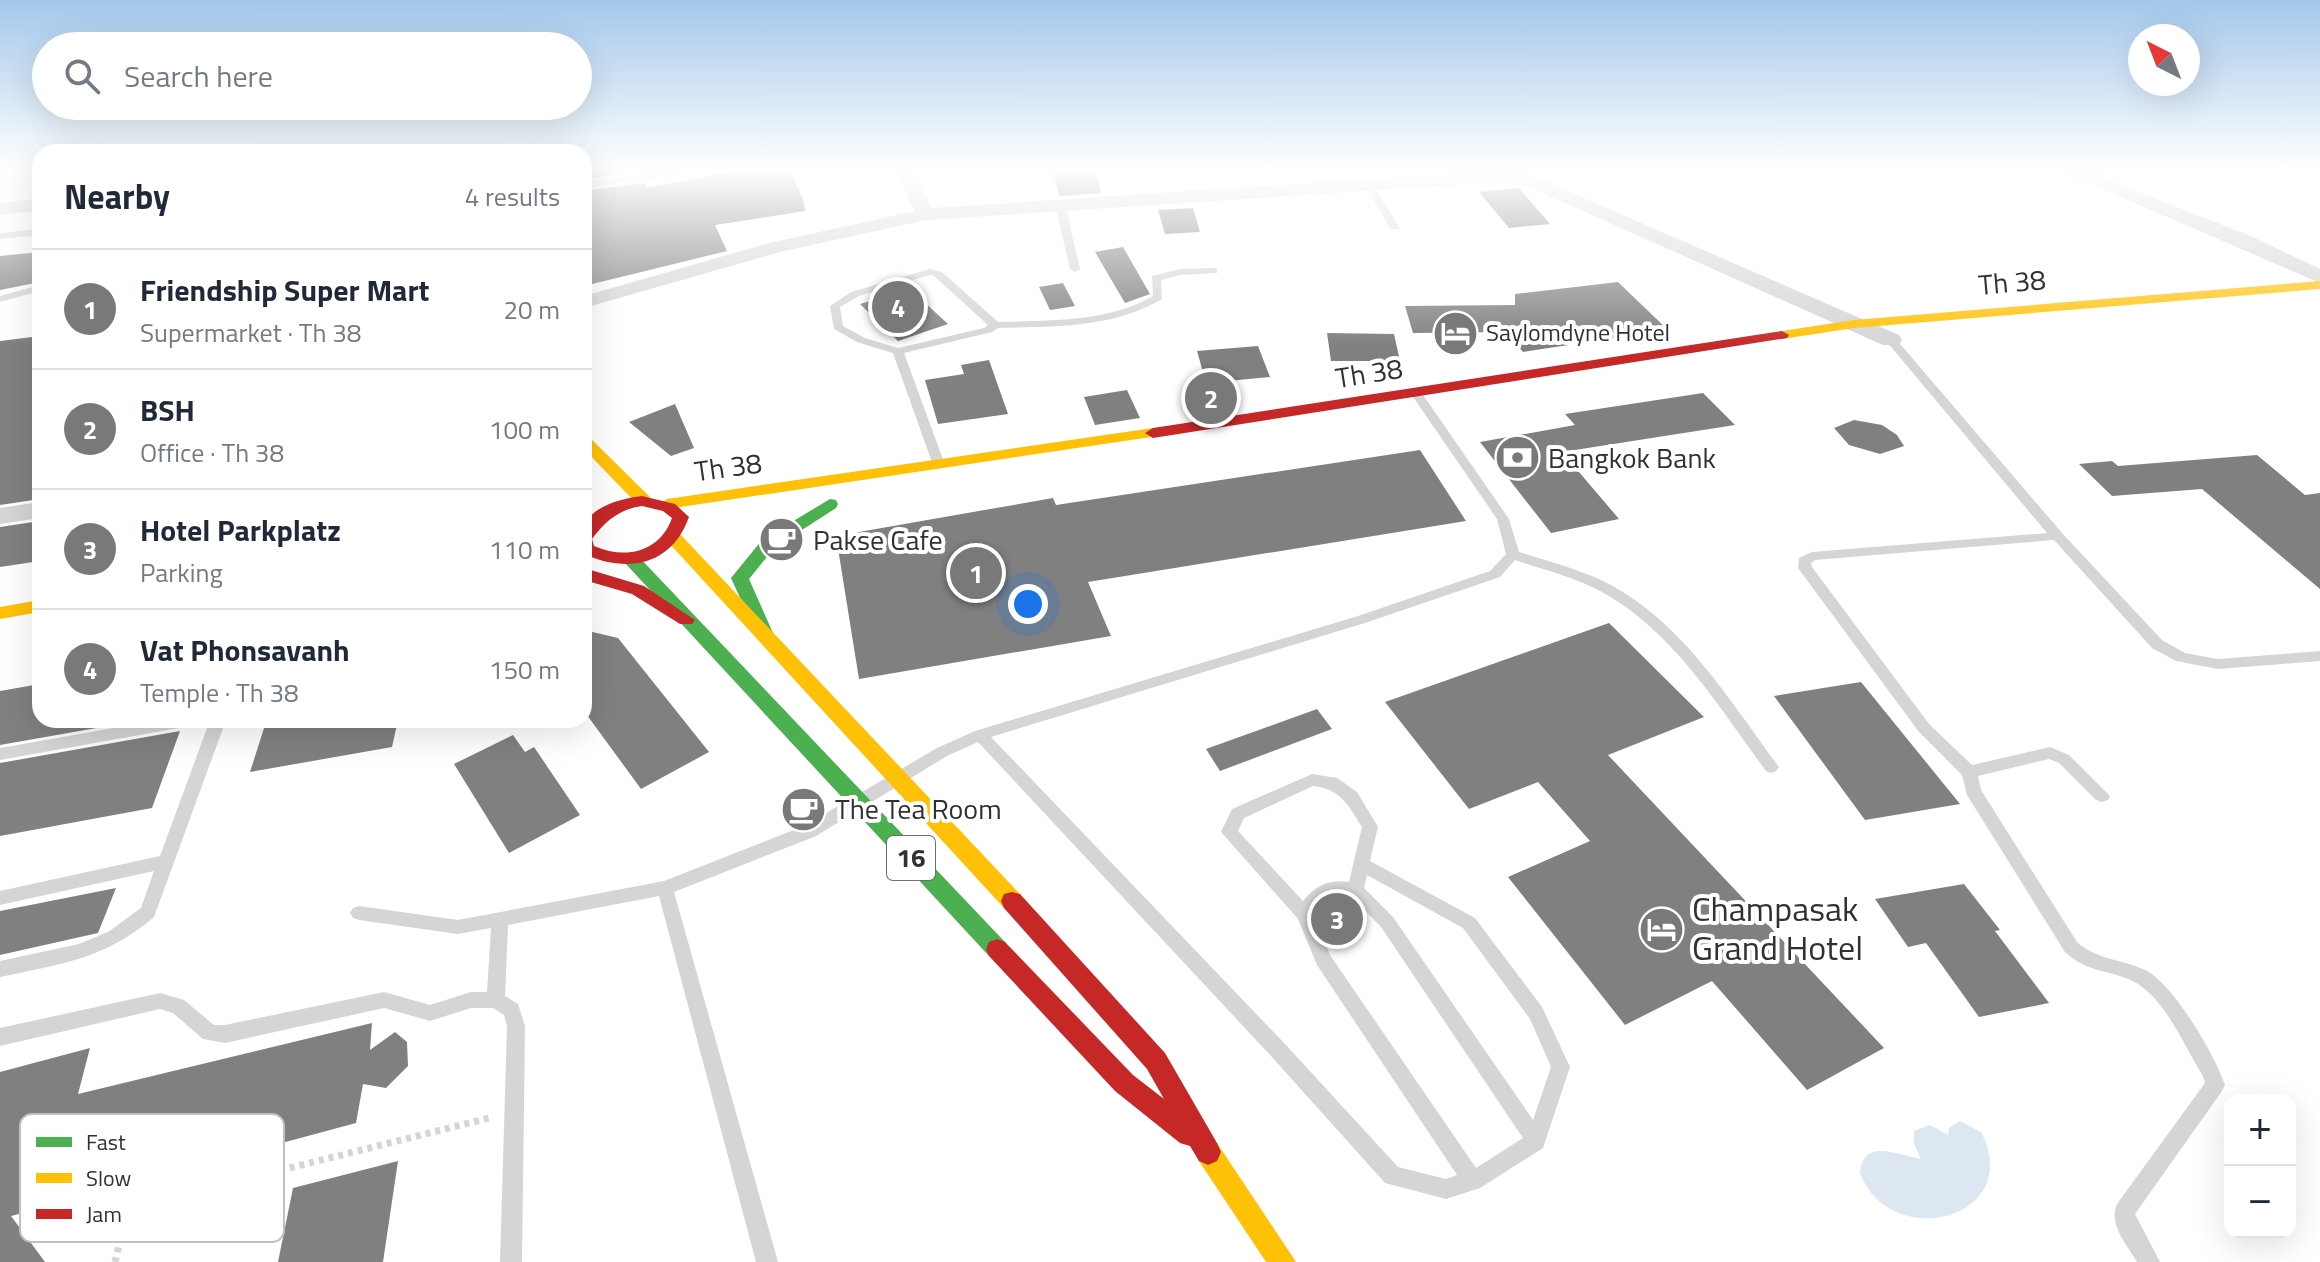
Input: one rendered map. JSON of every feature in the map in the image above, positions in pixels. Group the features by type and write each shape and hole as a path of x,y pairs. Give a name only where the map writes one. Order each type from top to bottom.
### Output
{"main road":[{"name":"Th 38","path":"643,500 667,504 1417,394 1857,334 2320,285"},
{"name":"Th 38","path":"1891,340 2002,331"},
{"path":"592,448 643,500"},
{"path":"1002,457 1010,477"},
{"path":"592,528 621,505 643,500"},
{"name":"Th 38","path":"764,633 740,578 750,559 767,543 838,503 785,511"},
{"name":"16","path":"667,504 681,517 683,530 764,633 901,778 1156,1061 1203,1144 1282,1262"},
{"path":"592,537 605,558 631,559 655,552 683,530"},
{"name":"16","path":"631,559 1124,1083 1203,1144"},
{"path":"592,576 638,590 693,625"},
{"path":"0,613 32,607"}],"street":[{"path":"592,300 776,247 863,228"},
{"path":"1628,228 1857,334 1891,340"},
{"path":"2213,228 2320,277"},
{"path":"0,516 32,511"}],"lane":[{"path":"1066,228 1075,269"},
{"path":"0,236 32,233"},
{"path":"995,325 938,274 930,272 855,294 835,306 838,327 861,340 898,351 988,330 995,325 1100,318 1146,305 1158,297 1156,278 1168,273 1213,271"},
{"path":"0,299 32,290"},
{"path":"1891,340 2057,536 2139,628 2167,651 2218,664 2320,656"},
{"path":"898,351 939,465"},
{"path":"1417,394 1503,519 1513,555"},
{"path":"2057,536 1812,556 1804,561 1924,728 1969,772 1973,791 2071,947 2089,963 2126,970 2148,981 2211,1072 2215,1085 2124,1211 2125,1221 2149,1262"},
{"path":"359,913 458,927 665,888 810,831 942,752 980,735 1437,594 1495,574 1513,555"},
{"path":"1513,555 1606,588 1643,615 1678,645 1771,767"},
{"path":"0,754 145,728"},
{"path":"0,969 98,948 125,933 148,912 215,728"},
{"path":"980,735 1268,1038 1392,1176 1446,1189 1473,1181 1536,1141 1561,1067 1536,1013 1469,923 1362,864"},
{"path":"1969,772 2050,753 2064,759 2102,796"},
{"path":"1355,891 1370,827 1351,796 1331,782 1312,780 1238,814 1229,832 1305,915 1323,959 1473,1181"},
{"path":"0,898 166,862"},
{"path":"665,888 767,1262"},
{"path":"1305,915 1313,897 1328,889 1355,891 1387,922 1536,1141"},
{"path":"496,1000 500,921"},
{"path":"0,1037 160,1001 178,1006 210,1033 225,1034 384,1000 430,1013 471,1000 496,1000 512,1010 516,1026 511,1262"}],"path":[{"path":"284,1169 514,1112"},
{"path":"115,1262 120,1242"}],"shaded area":[{"path":"1960,1121 1981,1132 1990,1162 1985,1186 1971,1204 1949,1215 1924,1218 1898,1213 1876,1198 1860,1173 1868,1155 1883,1151 1921,1159 1914,1144 1914,1131 1930,1125 1948,1135 1949,1128"}],"building":[{"path":"592,228 716,228 727,251 592,284"},
{"path":"1163,228 1199,228 1200,232 1165,234"},
{"path":"1123,247 1150,294 1125,303 1095,252"},
{"path":"32,253 32,284 0,290 0,256"},
{"path":"1618,282 1668,330 1523,352 1506,332 1413,333 1405,306 1515,305 1515,294"},
{"path":"1063,283 1075,306 1050,310 1039,287"},
{"path":"910,289 948,324 898,341 860,304"},
{"path":"1327,333 1394,334 1400,361 1331,361"},
{"path":"32,337 32,500 0,505 0,341"},
{"path":"1258,346 1270,377 1206,383 1197,351"},
{"path":"989,360 1008,414 938,424 925,380 964,374 961,365"},
{"path":"1127,390 1140,418 1095,425 1084,397"},
{"path":"1703,393 1735,425 1562,452 1619,519 1551,533 1480,442 1575,425 1565,414"},
{"path":"675,404 694,448 671,456 629,422"},
{"path":"1854,420 1882,425 1897,435 1904,446 1880,454 1849,445 1834,428"},
{"path":"1420,450 1466,521 1088,582 1111,636 859,679 836,536 1053,498 1056,505"},
{"path":"2257,455 2305,495 2320,493 2320,589 2202,489 2112,496 2079,464 2112,461 2118,466"},
{"path":"32,522 32,562 0,567 0,527"},
{"path":"1609,623 1704,717 1608,755 1884,1048 1807,1090 1712,981 1625,1025 1508,877 1590,841 1538,782 1469,809 1385,702"},
{"path":"592,632 618,638 709,752 641,789 592,722"},
{"path":"1861,682 1960,804 1865,820 1774,696"},
{"path":"32,685 32,728 97,728 0,745 0,691"},
{"path":"1317,709 1332,729 1220,771 1206,749"},
{"path":"264,728 396,728 392,747 250,772"},
{"path":"180,731 152,808 0,836 0,763"},
{"path":"513,735 525,752 534,747 580,815 509,853 454,764"},
{"path":"1964,884 2000,930 1995,931 2049,1003 1979,1017 1926,943 1908,947 1875,899"},
{"path":"116,888 98,933 0,955 0,911"},
{"path":"372,1023 370,1050 395,1032 407,1042 408,1066 386,1088 363,1084 356,1123 284,1142 284,1114 20,1114 20,1214 11,1216 20,1228 20,1242 30,1242 45,1262 0,1262 0,1072 90,1048 78,1094"},
{"path":"398,1161 383,1262 278,1262 293,1188"}],"traffic: fast":[{"path":"764,633 740,578 768,544 830,504"},
{"path":"631,559 997,949"}],"traffic: slow":[{"path":"1782,335 1854,324 2320,285"},
{"path":"667,504 1153,433"},
{"path":"592,448 643,500"},
{"path":"674,538 1012,901"},
{"path":"0,613 32,607"},
{"path":"1208,1152 1282,1262"}],"traffic: jam":[{"path":"1153,433 1782,335"},
{"path":"592,527 616,508 642,501 656,502 681,517 676,532 656,551 629,559 592,551"},
{"path":"592,576 638,590 686,620"},
{"path":"1012,901 1156,1061 1208,1152"},
{"path":"997,949 1124,1083 1189,1134"}],"place":[{"name":"Vat Phonsavanh","path":"898,307"},
{"name":"Saylomdyne Hotel","path":"1455,333"},
{"name":"BSH","path":"1211,398"},
{"name":"Bangkok Bank","path":"1517,458"},
{"name":"Pakse Cafe","path":"782,540"},
{"name":"Friendship Super Mart","path":"976,573"},
{"name":"The Tea Room","path":"804,809"},
{"name":"Hotel Parkplatz","path":"1337,919"},
{"name":"Champasak Grand Hotel","path":"1661,929"}]}
